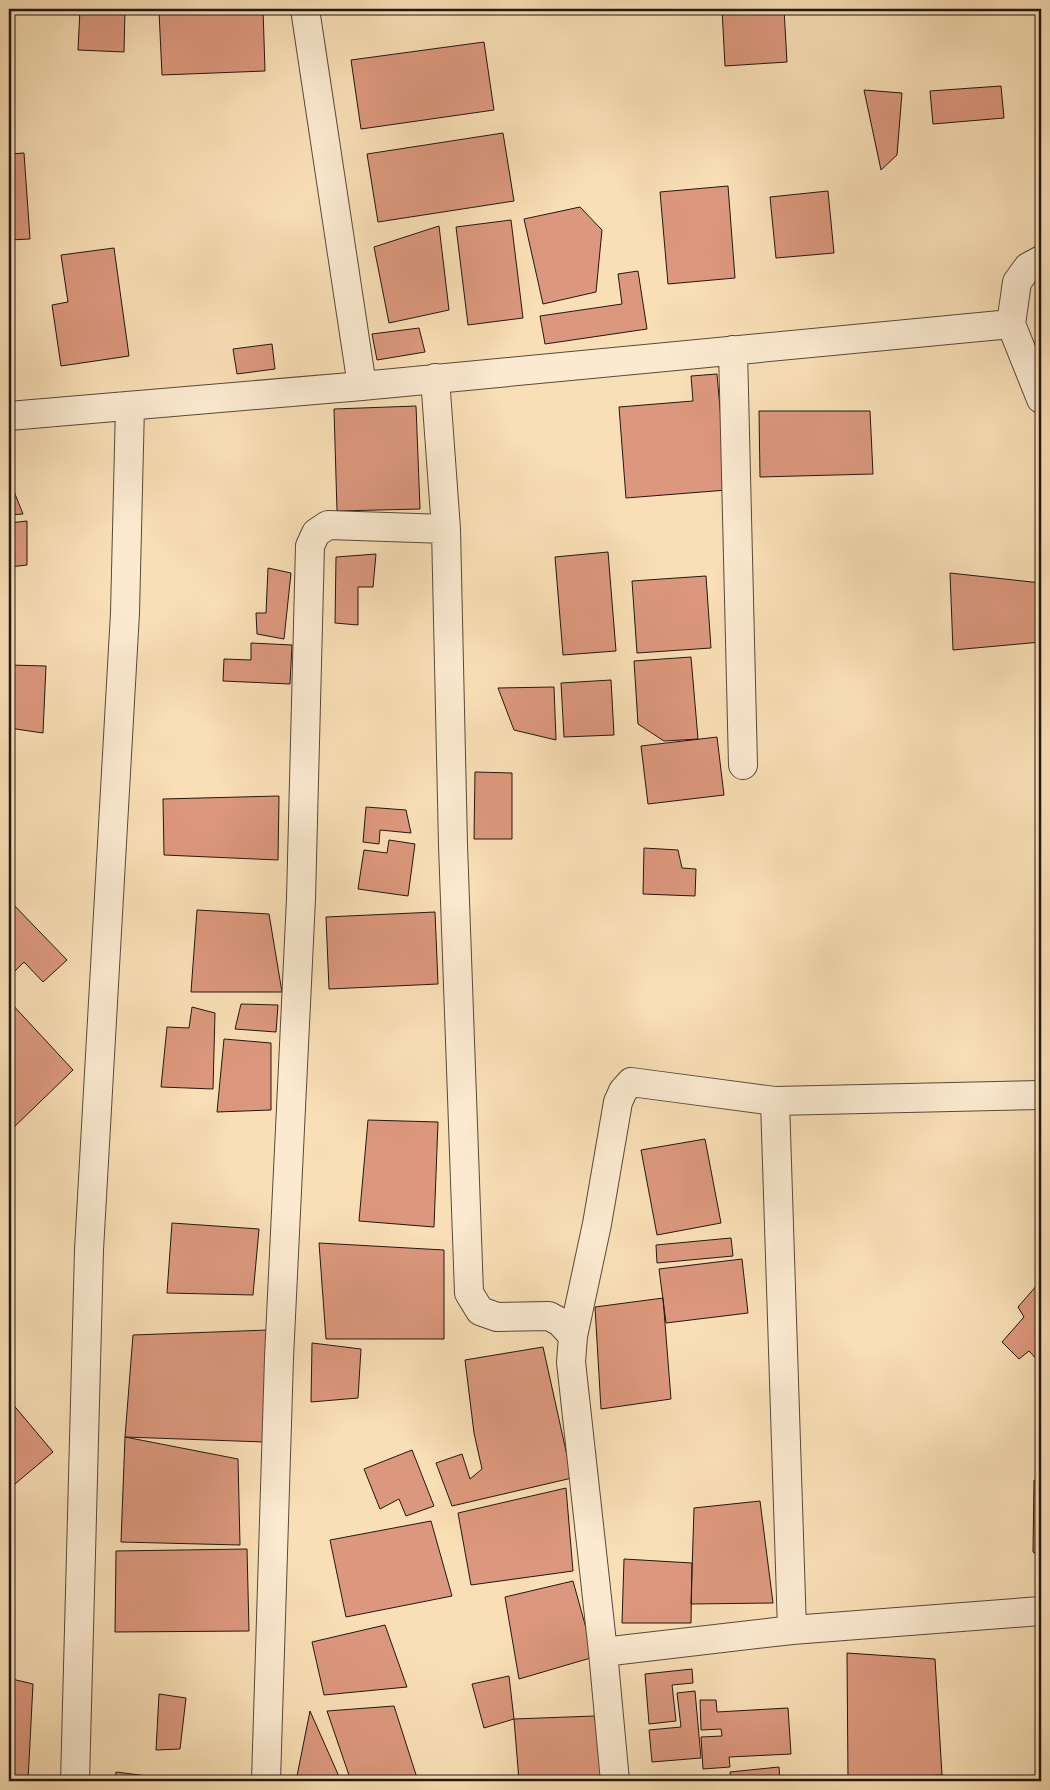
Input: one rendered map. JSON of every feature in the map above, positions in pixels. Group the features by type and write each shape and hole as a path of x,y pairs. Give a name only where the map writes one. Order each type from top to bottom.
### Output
{"street":[{"path":"305,9 362,386"},
{"path":"1041,260 1028,267 1018,282 1011,324 1041,399"},
{"path":"9,416 362,386 1011,324"},
{"path":"733,350 743,765"},
{"path":"435,378 446,529 453,844 469,1293 480,1311 497,1317 548,1316 560,1322 573,1336"},
{"path":"75,1781 89,1250 125,612 130,406"},
{"path":"266,1781 279,1358 301,899 310,546 316,533 328,525 446,529"},
{"path":"615,1781 603,1652 571,1362 573,1336 597,1224 618,1102 623,1091 631,1082 775,1101 1041,1095"},
{"path":"775,1101 792,1630"},
{"path":"603,1652 792,1630 1041,1611"}],"building":[{"path":"80,9 125,9 124,52 78,50"},
{"path":"263,9 265,71 162,75 159,11"},
{"path":"722,9 784,9 787,62 725,66"},
{"path":"484,42 494,110 361,129 351,60"},
{"path":"1001,86 1004,118 933,124 930,91"},
{"path":"864,90 902,93 897,155 881,170"},
{"path":"503,133 514,201 378,222 367,154"},
{"path":"24,153 30,239 9,240 9,154"},
{"path":"728,186 735,278 668,284 660,192"},
{"path":"828,191 834,253 776,258 770,197"},
{"path":"580,207 602,230 596,292 543,304 524,219"},
{"path":"511,220 523,318 468,325 456,227"},
{"path":"439,226 449,310 389,323 374,247"},
{"path":"114,248 129,356 61,366 52,305 68,302 61,255"},
{"path":"638,271 647,329 545,344 540,316 622,304 618,274"},
{"path":"419,328 425,352 377,360 372,334"},
{"path":"272,344 275,369 237,374 233,349"},
{"path":"717,374 727,490 626,498 619,407 693,401 691,376"},
{"path":"416,406 420,509 337,511 334,409"},
{"path":"759,411 870,411 873,474 760,477"},
{"path":"9,479 23,514 9,515"},
{"path":"27,521 27,565 9,567 9,523"},
{"path":"608,552 616,651 563,655 555,557"},
{"path":"376,554 373,587 358,587 358,625 335,623 336,557"},
{"path":"268,568 291,573 284,639 257,634 256,613 266,613"},
{"path":"950,573 1041,583 1041,642 953,650"},
{"path":"706,576 711,648 637,653 632,581"},
{"path":"251,643 292,645 290,684 223,681 224,659 251,660"},
{"path":"691,657 698,739 664,741 638,724 634,661"},
{"path":"9,665 46,666 43,733 9,728"},
{"path":"611,680 614,735 564,737 561,683"},
{"path":"554,687 556,740 514,730 498,688"},
{"path":"717,737 724,795 648,804 641,746"},
{"path":"475,772 512,773 512,839 474,839"},
{"path":"279,796 278,860 164,855 163,799"},
{"path":"366,807 406,810 411,833 380,830 379,844 363,842"},
{"path":"389,840 415,844 408,896 358,889 364,850 387,853"},
{"path":"644,848 678,850 682,868 696,869 695,896 643,894"},
{"path":"9,900 67,960 43,982 24,962 9,977"},
{"path":"197,910 269,914 282,992 191,992"},
{"path":"435,912 438,984 329,989 326,917"},
{"path":"9,1003 73,1070 9,1132"},
{"path":"241,1004 278,1005 276,1032 235,1029"},
{"path":"192,1007 215,1013 213,1089 161,1087 167,1027 189,1028"},
{"path":"224,1039 271,1043 271,1110 217,1112"},
{"path":"368,1120 438,1122 434,1227 359,1221"},
{"path":"705,1139 721,1223 657,1235 641,1150"},
{"path":"172,1223 259,1229 253,1295 167,1293"},
{"path":"731,1238 733,1256 657,1263 656,1245"},
{"path":"319,1243 444,1250 444,1339 326,1339"},
{"path":"742,1259 748,1313 666,1323 659,1269"},
{"path":"1038,1284 1041,1287 1040,1363 1029,1351 1019,1359 1002,1342 1024,1317 1018,1307"},
{"path":"663,1298 671,1399 601,1409 595,1307"},
{"path":"268,1330 264,1442 125,1437 133,1335"},
{"path":"312,1343 361,1349 358,1398 311,1402"},
{"path":"543,1347 572,1478 452,1506 436,1463 462,1454 470,1479 482,1469 474,1433 465,1360"},
{"path":"11,1402 53,1452 9,1489 9,1404"},
{"path":"125,1437 238,1459 240,1545 121,1542"},
{"path":"412,1450 434,1506 406,1516 399,1499 380,1509 364,1469"},
{"path":"1034,1480 1041,1481 1040,1557 1033,1552"},
{"path":"566,1488 573,1571 471,1585 458,1513"},
{"path":"760,1501 773,1603 691,1604 694,1508"},
{"path":"431,1521 452,1596 346,1617 330,1540"},
{"path":"247,1549 249,1631 115,1632 116,1551"},
{"path":"624,1559 692,1563 691,1623 622,1623"},
{"path":"573,1581 594,1657 519,1679 505,1597"},
{"path":"385,1625 407,1687 324,1695 312,1642"},
{"path":"847,1653 935,1659 942,1775 848,1779"},
{"path":"692,1669 693,1683 672,1685 676,1721 649,1724 645,1674"},
{"path":"509,1676 514,1719 484,1728 472,1684"},
{"path":"9,1680 33,1684 28,1781 9,1781"},
{"path":"695,1691 701,1758 652,1762 649,1730 681,1727 677,1693"},
{"path":"159,1694 186,1698 180,1749 156,1750"},
{"path":"700,1700 716,1700 717,1712 788,1708 791,1754 729,1757 730,1767 703,1769 701,1737 722,1736 721,1729 701,1730"},
{"path":"394,1706 418,1781 351,1781 327,1711"},
{"path":"310,1711 341,1781 296,1781"},
{"path":"594,1716 614,1781 519,1781 514,1719"},
{"path":"779,1767 780,1781 731,1781 730,1772"},
{"path":"116,1772 163,1778 164,1781 115,1781"},
{"path":"1024,1779 1041,1779 1041,1781 1024,1781"}]}
